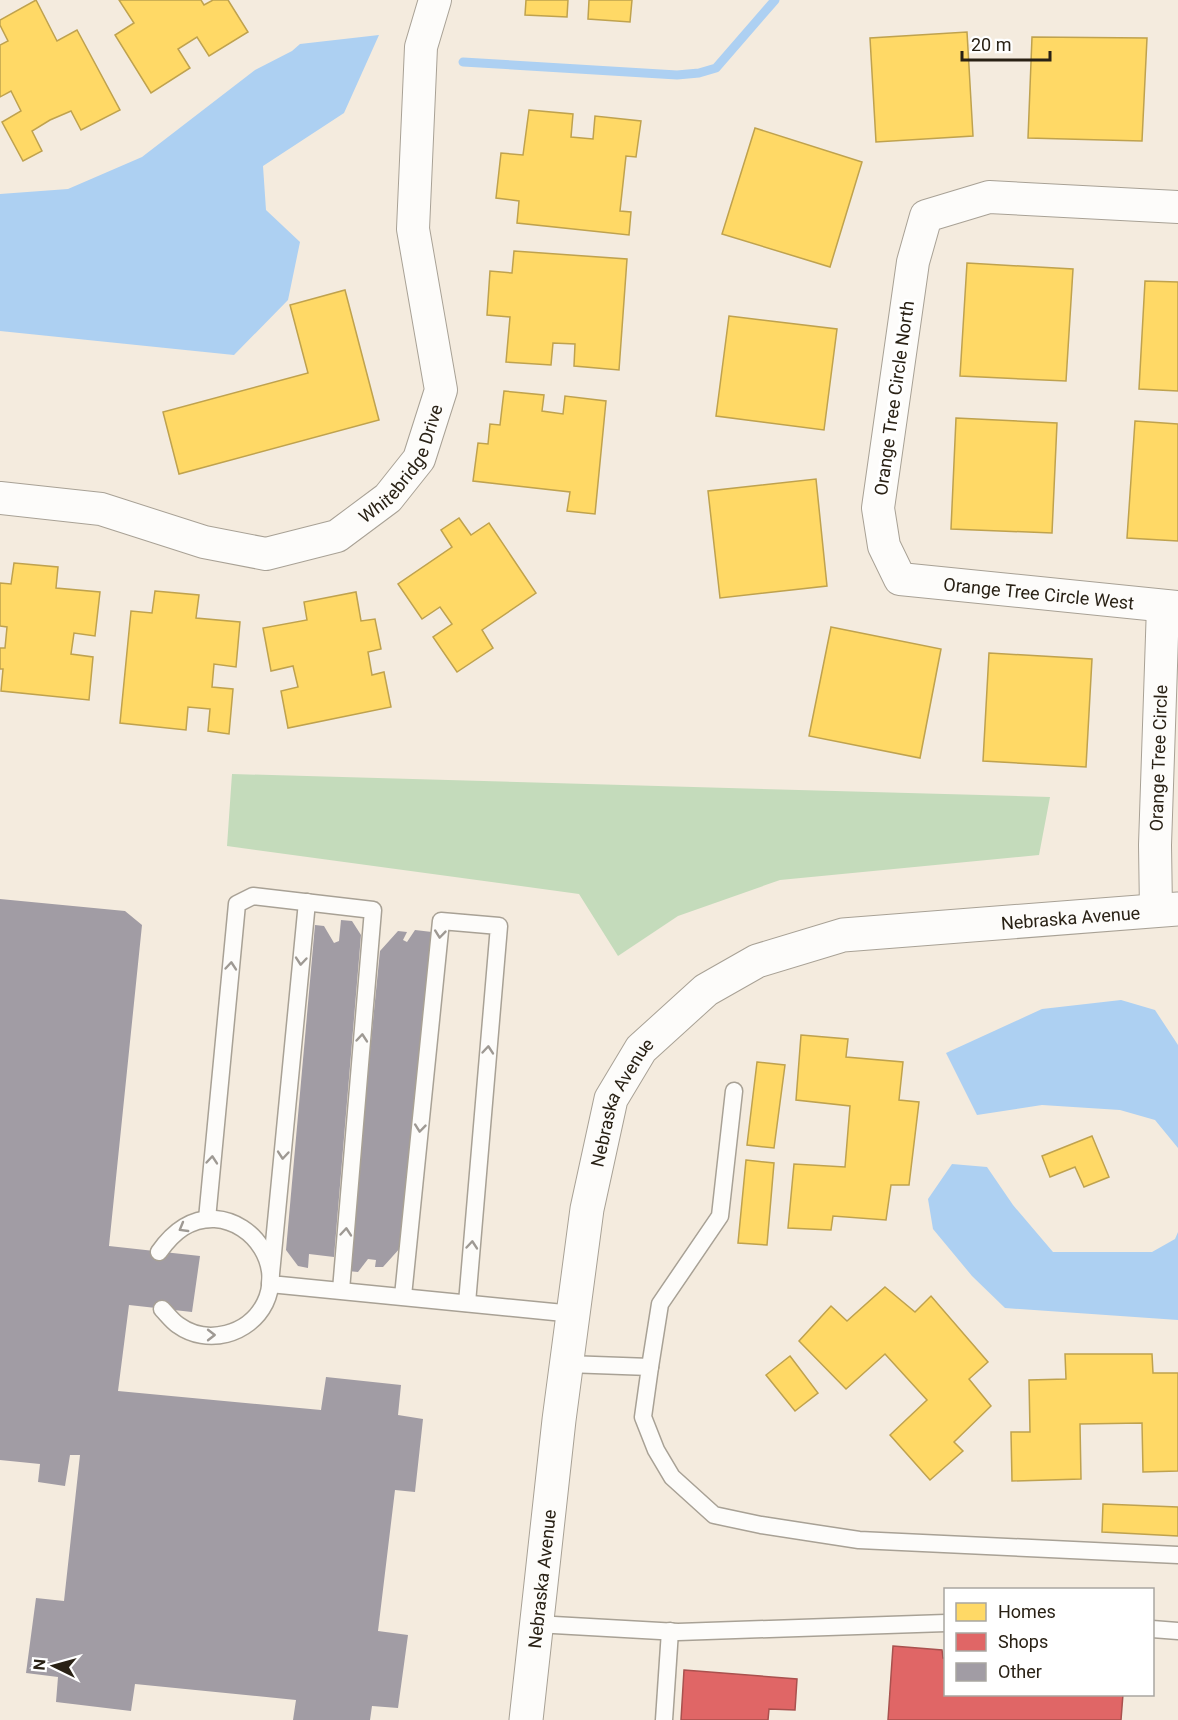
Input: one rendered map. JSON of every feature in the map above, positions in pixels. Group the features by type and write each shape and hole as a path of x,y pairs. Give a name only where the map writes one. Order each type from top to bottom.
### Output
{"street":[{"name":"Whitebridge Drive","path":"0,498 101,509 204,542 266,554 337,536 388,498 419,459 441,390 413,229 421,47 435,0"},
{"name":"Orange Tree Circle North","path":"900,579 884,546 878,508 913,262 926,216 989,197 1178,207"},
{"name":"Orange Tree Circle West","path":"900,579 1170,606"},
{"name":"Orange Tree Circle","path":"1167,910 1155,833 1170,606"},
{"name":"Nebraska Avenue","path":"526,1720 559,1420 587,1209 611,1099 641,1049 706,990 757,961 843,935 1167,910"}],"lane":[{"path":"207,1219 237,904 253,896 373,910 341,1290"},
{"path":"162,1309 178,1325 196,1334 216,1336 236,1331 253,1320 265,1303 270,1284 307,902"},
{"path":"403,1296 441,921 499,926 466,1303"},
{"path":"734,1091 720,1216 660,1304 643,1417 656,1450 672,1477 714,1515 761,1525 859,1540 1178,1555"},
{"path":"159,1252 170,1236 187,1224 207,1219 224,1220 240,1226 254,1236 264,1250 270,1266 270,1284"},
{"path":"270,1284 574,1314"},
{"path":"567,1364 650,1367"},
{"path":"536,1624 670,1631 944,1623"},
{"path":"1154,1629 1178,1631"},
{"path":"664,1720 670,1631"}],"green space":[{"path":"232,774 1050,797 1039,855 780,880 678,916 618,956 579,894 227,846"}],"water":[{"path":"379,35 344,113 263,166 266,210 300,242 288,300 234,355 0,331 0,194 68,189 142,157 255,70 292,51 300,44"},
{"path":"1121,1000 1155,1010 1178,1045 1178,1148 1155,1120 1120,1110 1042,1105 977,1115 946,1053 1042,1009"},
{"path":"952,1164 987,1167 1013,1205 1053,1252 1152,1252 1175,1239 1178,1232 1178,1320 1005,1308 972,1276 933,1229 928,1199"}],"building: Homes":[{"path":"36,0 57,41 77,30 120,110 81,130 71,111 50,120 32,131 42,151 23,161 2,122 21,111 11,91 0,97 0,45 8,41 0,20"},
{"path":"119,0 201,0 204,5 213,0 228,0 248,32 209,56 197,37 178,49 190,68 151,93 115,35 134,23"},
{"path":"526,0 568,0 567,17 525,15"},
{"path":"589,0 632,0 630,22 588,19"},
{"path":"967,32 973,136 876,142 870,38"},
{"path":"1032,37 1147,38 1142,141 1028,138"},
{"path":"529,110 573,114 571,137 593,139 595,116 641,121 636,157 626,156 620,211 631,212 629,235 517,223 519,201 496,198 501,153 523,155"},
{"path":"755,128 862,162 830,267 722,234"},
{"path":"514,251 627,259 619,370 574,366 575,344 553,343 551,365 506,362 510,317 487,315 490,271 512,273"},
{"path":"967,263 1073,269 1066,381 960,376"},
{"path":"1145,281 1178,282 1178,391 1139,389"},
{"path":"345,290 379,420 179,474 163,412 308,373 290,305"},
{"path":"729,316 837,329 824,430 716,416"},
{"path":"504,391 544,395 542,411 563,414 565,396 606,401 595,514 567,511 570,492 473,481 478,443 488,444 490,424 500,425"},
{"path":"956,418 1057,423 1052,533 951,529"},
{"path":"1135,421 1178,424 1178,541 1127,538"},
{"path":"816,479 827,586 720,598 708,491"},
{"path":"459,518 471,535 489,523 536,593 482,630 493,648 457,672 433,637 452,624 440,607 422,619 398,584 452,547 441,530"},
{"path":"14,563 58,567 56,588 100,592 95,636 74,633 71,654 93,657 89,700 1,691 3,669 0,669 0,648 5,648 7,627 0,626 0,583 11,584"},
{"path":"155,591 199,595 196,618 240,622 236,667 214,664 212,687 233,689 229,734 208,731 210,709 188,707 186,730 120,723 131,611 152,613"},
{"path":"356,592 361,621 375,619 381,649 368,652 372,675 384,672 391,707 288,728 281,691 298,687 293,666 271,671 263,628 307,620 304,602"},
{"path":"831,627 941,649 920,758 809,736"},
{"path":"989,653 1092,659 1086,767 983,761"},
{"path":"801,1035 848,1039 846,1057 903,1062 899,1100 919,1102 909,1185 891,1185 886,1220 833,1216 831,1230 788,1228 794,1164 845,1167 850,1106 796,1100"},
{"path":"757,1062 785,1065 774,1148 747,1145"},
{"path":"1092,1136 1109,1177 1084,1187 1075,1167 1050,1177 1042,1156"},
{"path":"746,1160 774,1163 767,1245 738,1243"},
{"path":"885,1287 915,1312 931,1296 988,1362 969,1379 991,1406 954,1442 963,1451 930,1480 890,1435 927,1400 885,1354 846,1389 799,1341 831,1306 847,1321"},
{"path":"1065,1354 1152,1354 1153,1373 1178,1373 1178,1471 1143,1472 1142,1423 1080,1424 1081,1479 1012,1481 1011,1432 1030,1432 1029,1380 1066,1379"},
{"path":"790,1356 818,1393 795,1411 766,1375"},
{"path":"1103,1504 1178,1507 1178,1536 1102,1532"}],"building: Shops":[{"path":"893,1646 942,1650 944,1696 1123,1696 1121,1720 888,1720"},
{"path":"684,1670 797,1679 795,1710 769,1709 768,1720 681,1720"}],"building: Other":[{"path":"0,899 125,911 142,925 109,1246 200,1256 192,1312 129,1305 118,1391 321,1410 326,1377 401,1385 398,1415 423,1419 415,1492 395,1490 378,1631 408,1635 398,1708 372,1706 370,1720 293,1720 296,1700 135,1684 131,1711 56,1702 58,1677 26,1673 36,1598 64,1601 80,1455 70,1455 65,1486 38,1482 40,1464 0,1460"},
{"path":"341,920 352,921 361,935 334,1257 309,1254 308,1268 298,1266 286,1250 315,925 324,926 334,943 339,941"},
{"path":"415,930 432,932 401,1247 383,1267 375,1267 376,1260 368,1259 358,1272 348,1271 380,951 398,931 407,932 403,940 407,942"}],"waterway":[{"path":"463,62 677,75 699,73 716,68 775,0"}]}
